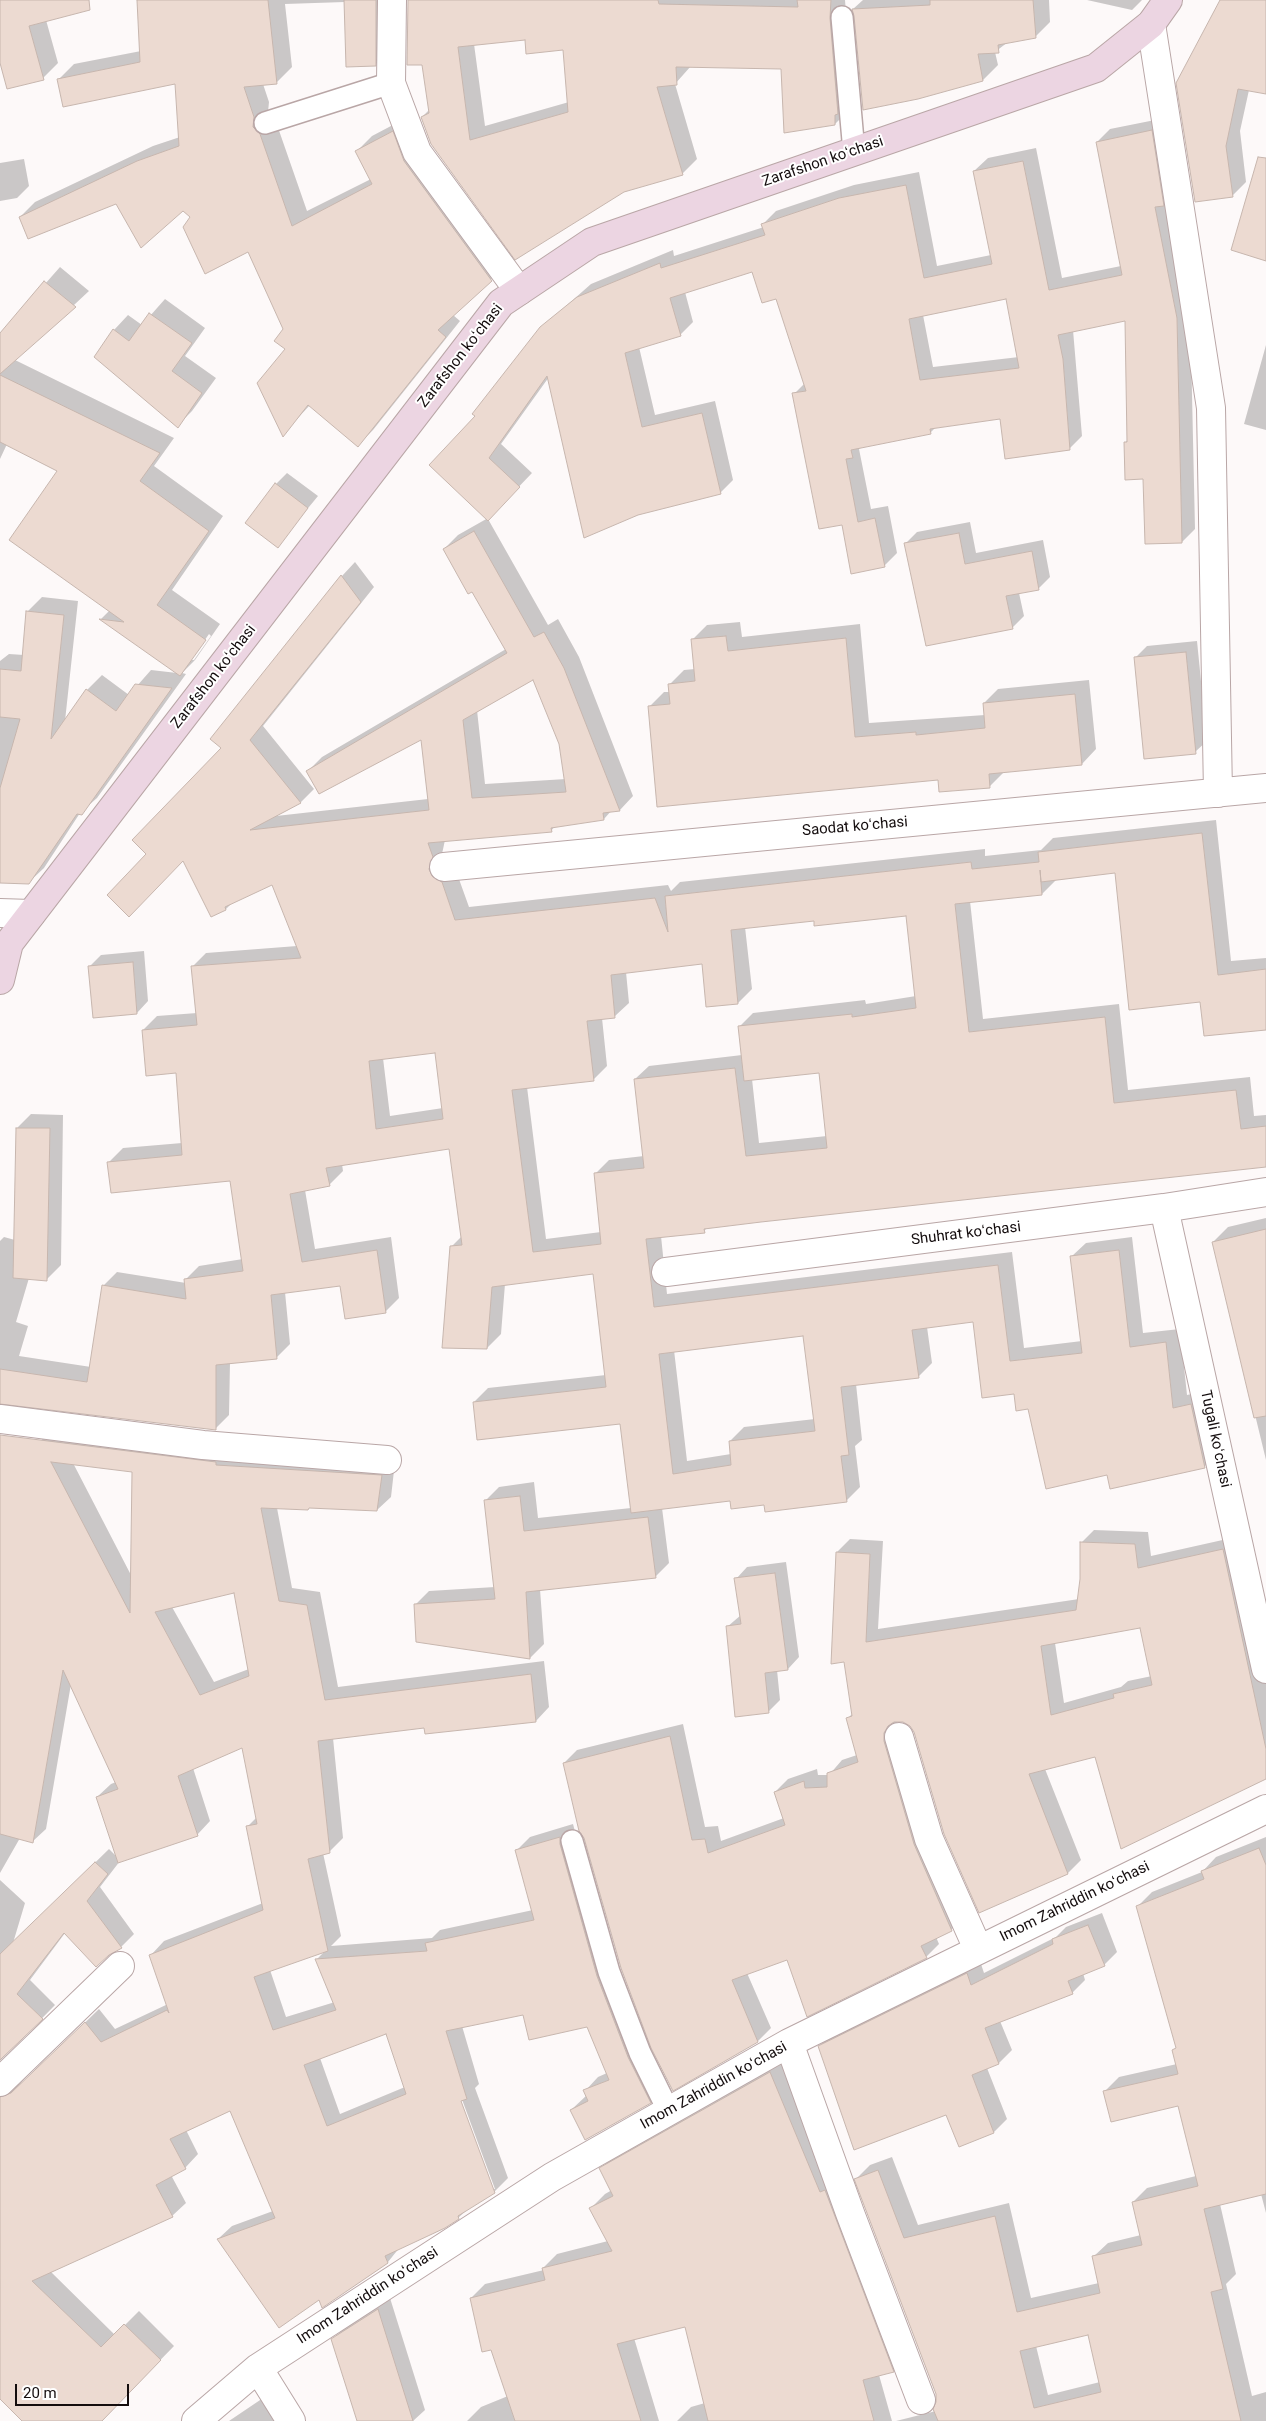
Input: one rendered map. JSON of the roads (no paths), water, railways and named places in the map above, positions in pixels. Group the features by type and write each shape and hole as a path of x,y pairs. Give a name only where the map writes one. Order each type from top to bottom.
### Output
{"main road":[{"name":"Zarafshon koʻchasi","path":"0,980 9,943 501,303 592,242 1096,68 1151,24 1168,0"}],"street":[{"path":"392,0 391,83 417,152 519,291"},
{"path":"1151,24 1212,408 1218,792"},
{"name":"Saodat koʻchasi","path":"444,866 1266,788"},
{"path":"0,913 31,914"},
{"name":"Shuhrat koʻchasi","path":"666,1272 1164,1208 1266,1192"},
{"name":"Tugali koʻchasi","path":"1164,1208 1266,1670"},
{"path":"0,1419 202,1445 386,1460"},
{"path":"899,1737 929,1838 978,1949"},
{"name":"Imom Zahriddin koʻchasi","path":"196,2421 258,2368 552,2177 789,2043 1266,1809"},
{"path":"0,2082 120,1966"},
{"path":"789,2043 850,2213 921,2400"},
{"path":"258,2368 291,2421"}],"lane":[{"path":"842,17 854,152"},
{"path":"266,123 391,83"},
{"path":"572,1841 609,1972 640,2053 668,2112"}]}
